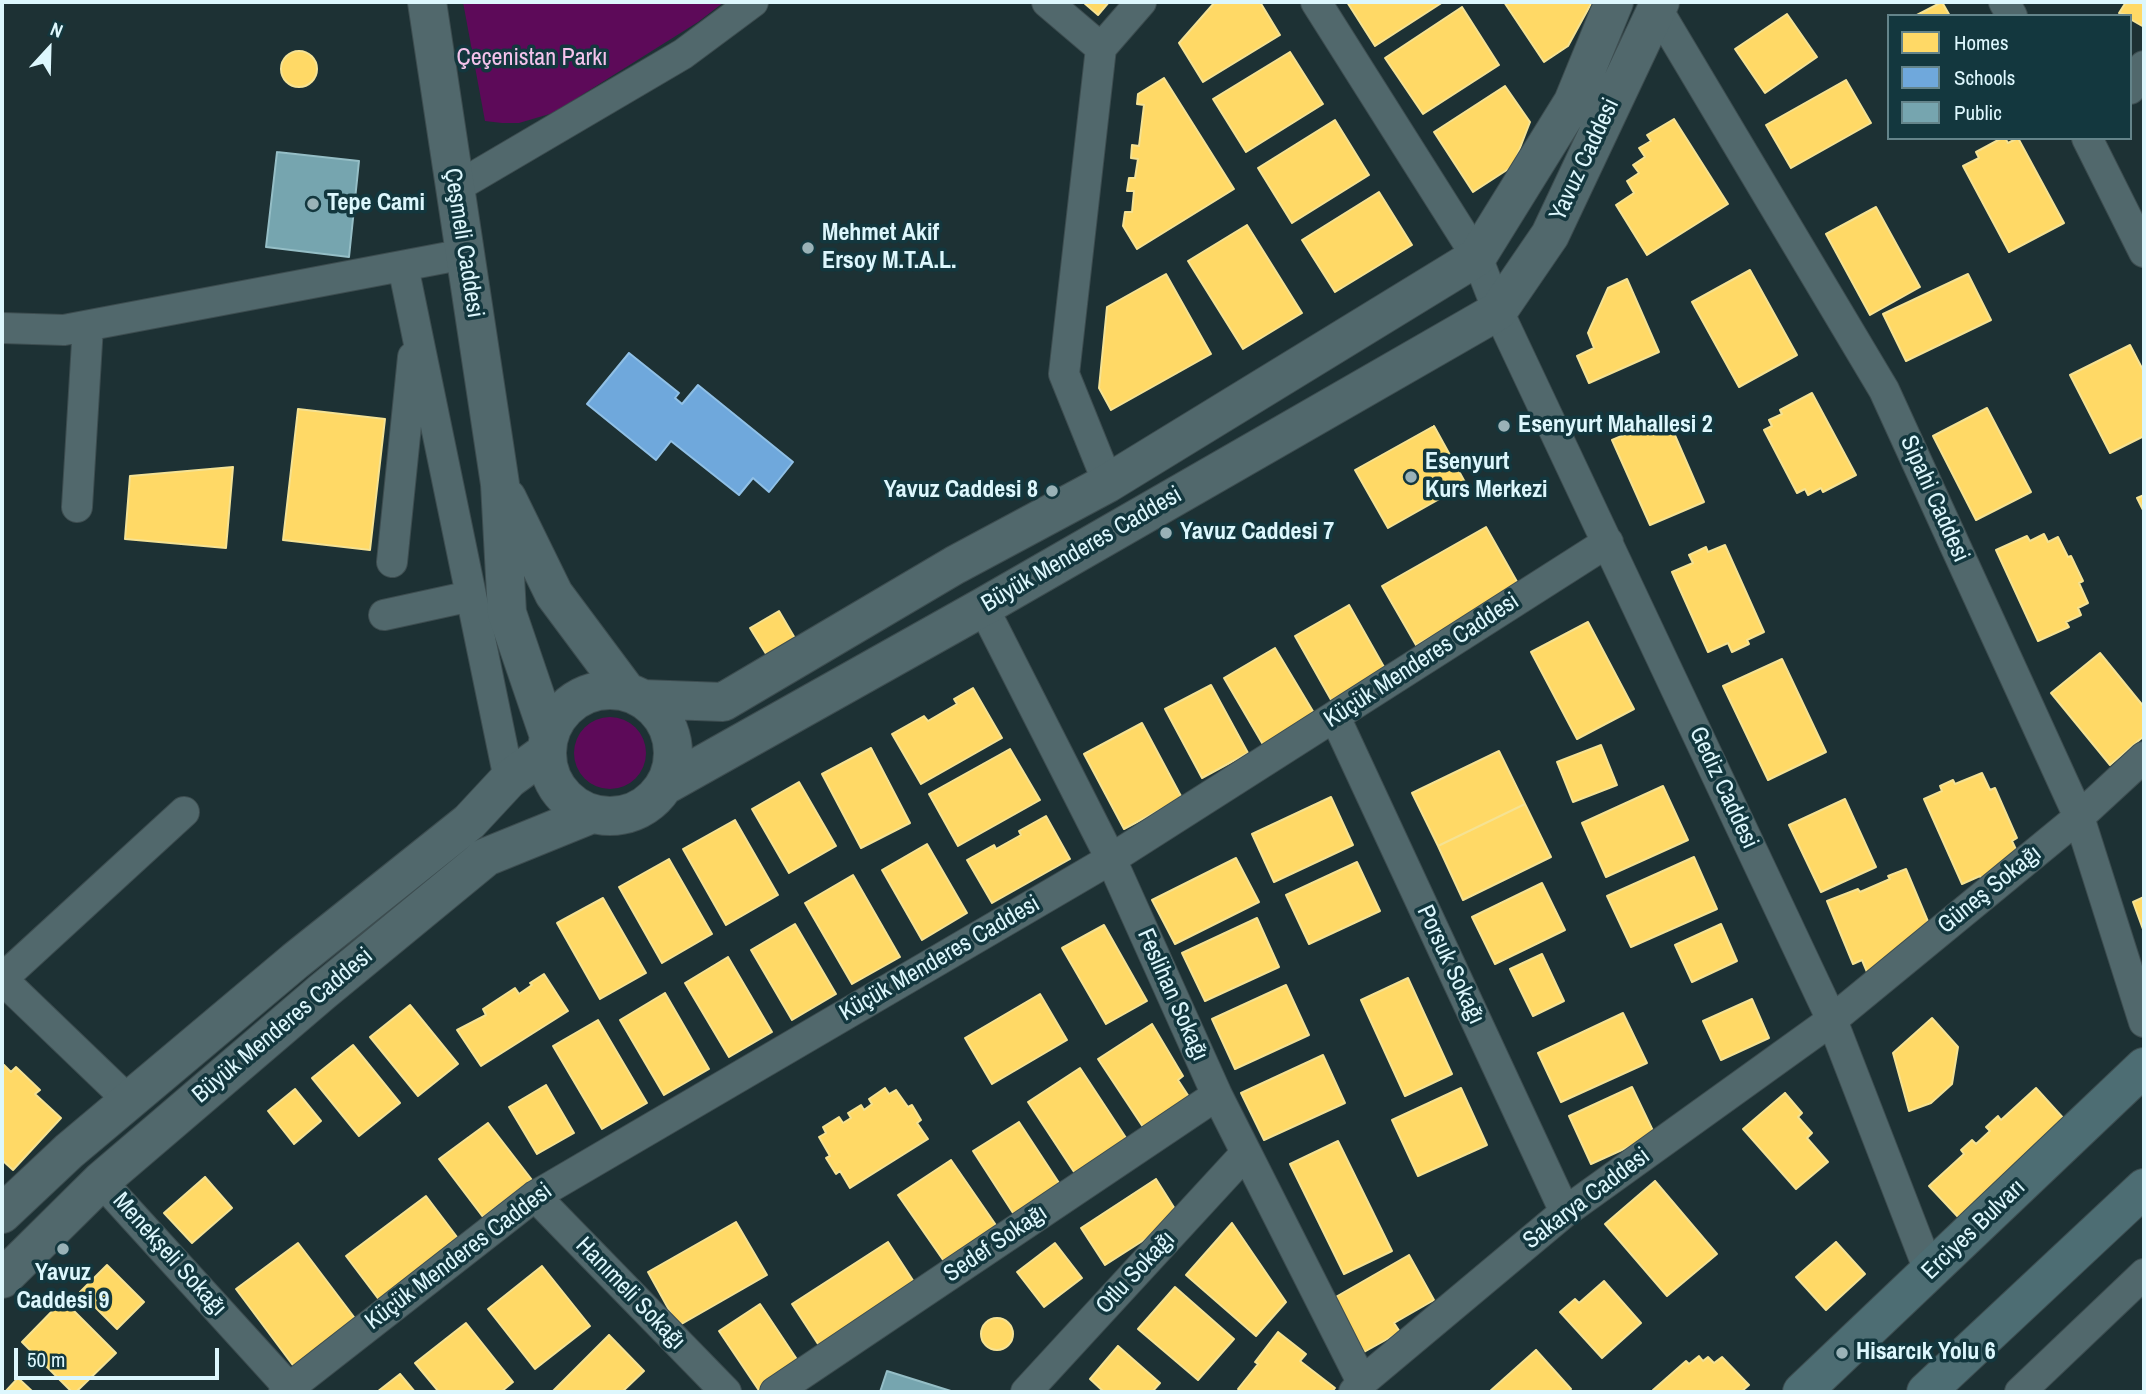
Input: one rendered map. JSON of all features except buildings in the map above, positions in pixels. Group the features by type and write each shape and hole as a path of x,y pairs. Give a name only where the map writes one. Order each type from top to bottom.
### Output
{"highway":[{"name":"Erciyes Bulvarı","path":"1802,1392 1930,1273 2144,1066"},
{"path":"1927,1392 2144,1188"}],"street":[{"name":"Çeşmeli Caddesi","path":"427,2 500,484 507,613 547,744"},
{"path":"455,188 683,54 753,2"},
{"path":"1047,2 1101,48"},
{"path":"1108,483 1064,374 1101,48 1141,2"},
{"name":"Gediz Caddesi","path":"1316,2 1477,257 1498,311 1832,1020 1930,1273"},
{"name":"Yavuz Caddesi","path":"1477,257 1573,103 1614,2"},
{"name":"Yavuz Caddesi","path":"1498,311 1550,235 1659,5"},
{"name":"Sipahi Caddesi","path":"1659,5 1884,390 2079,817 2144,1022"},
{"path":"2132,86 2144,66"},
{"path":"2094,142 2144,252"},
{"path":"2,328 64,330 465,254"},
{"name":"Büyük Menderes Caddesi","path":"635,696 723,702 955,565 1108,483 1477,257"},
{"path":"403,266 509,779"},
{"name":"Büyük Menderes Caddesi","path":"664,786 983,607 1498,311"},
{"path":"77,507 88,326"},
{"path":"392,562 416,327"},
{"name":"Çeşmeli Caddesi","path":"500,484 554,594 635,696"},
{"name":"Küçük Menderes Caddesi","path":"288,1391 535,1196 1111,859 1608,542"},
{"path":"384,615 471,596"},
{"name":"Feslihan Sokağı","path":"983,607 1111,859 1217,1095 1358,1387"},
{"path":"611,690 635,696 655,709 665,722 671,738 672,762 664,786 654,799 633,812 609,817 577,808 559,791 548,768 547,744 555,721 565,708 594,692 611,690"},
{"name":"Porsuk Sokağı","path":"1335,717 1565,1212"},
{"name":"Büyük Menderes Caddesi","path":"4,1207 295,961 469,822 509,779 547,744"},
{"name":"Güneş Sokağı","path":"1832,1020 2079,817 2144,757"},
{"path":"129,1101 2,979 184,812"},
{"name":"Büyük Menderes Caddesi","path":"2,1279 101,1181 486,857 592,814"},
{"name":"Sakarya Caddesi","path":"1358,1387 1565,1212 1832,1020"},
{"name":"Sedef Sokağı","path":"775,1392 1217,1095"},
{"name":"Otlu Sokağı","path":"1026,1392 1246,1153"},
{"name":"Menekşeli Sokağı","path":"101,1181 288,1391"},
{"name":"Hanımeli Sokağı","path":"535,1196 726,1392"},
{"path":"2020,1392 2144,1274"}],"green space":[{"name":"Çeçenistan Parkı","path":"463,2 724,2 698,22 553,113 519,123 502,123 485,121"},
{"path":"610,717 630,723 640,733 646,753 640,773 630,783 610,789 590,783 580,773 574,753 580,733 590,723"}],"place":[{"name":"Tepe Cami","path":"313,204"},
{"name":"Mehmet Akif Ersoy M.T.A.L.","path":"808,248"},
{"name":"Esenyurt Mahallesi 2","path":"1504,426"},
{"name":"Esenyurt Kurs Merkezi","path":"1411,477"},
{"name":"Yavuz Caddesi 8","path":"1052,491"},
{"name":"Yavuz Caddesi 7","path":"1166,533"},
{"name":"Yavuz Caddesi 9","path":"63,1249"},
{"name":"Hisarcık Yolu 6","path":"1842,1353"}]}
